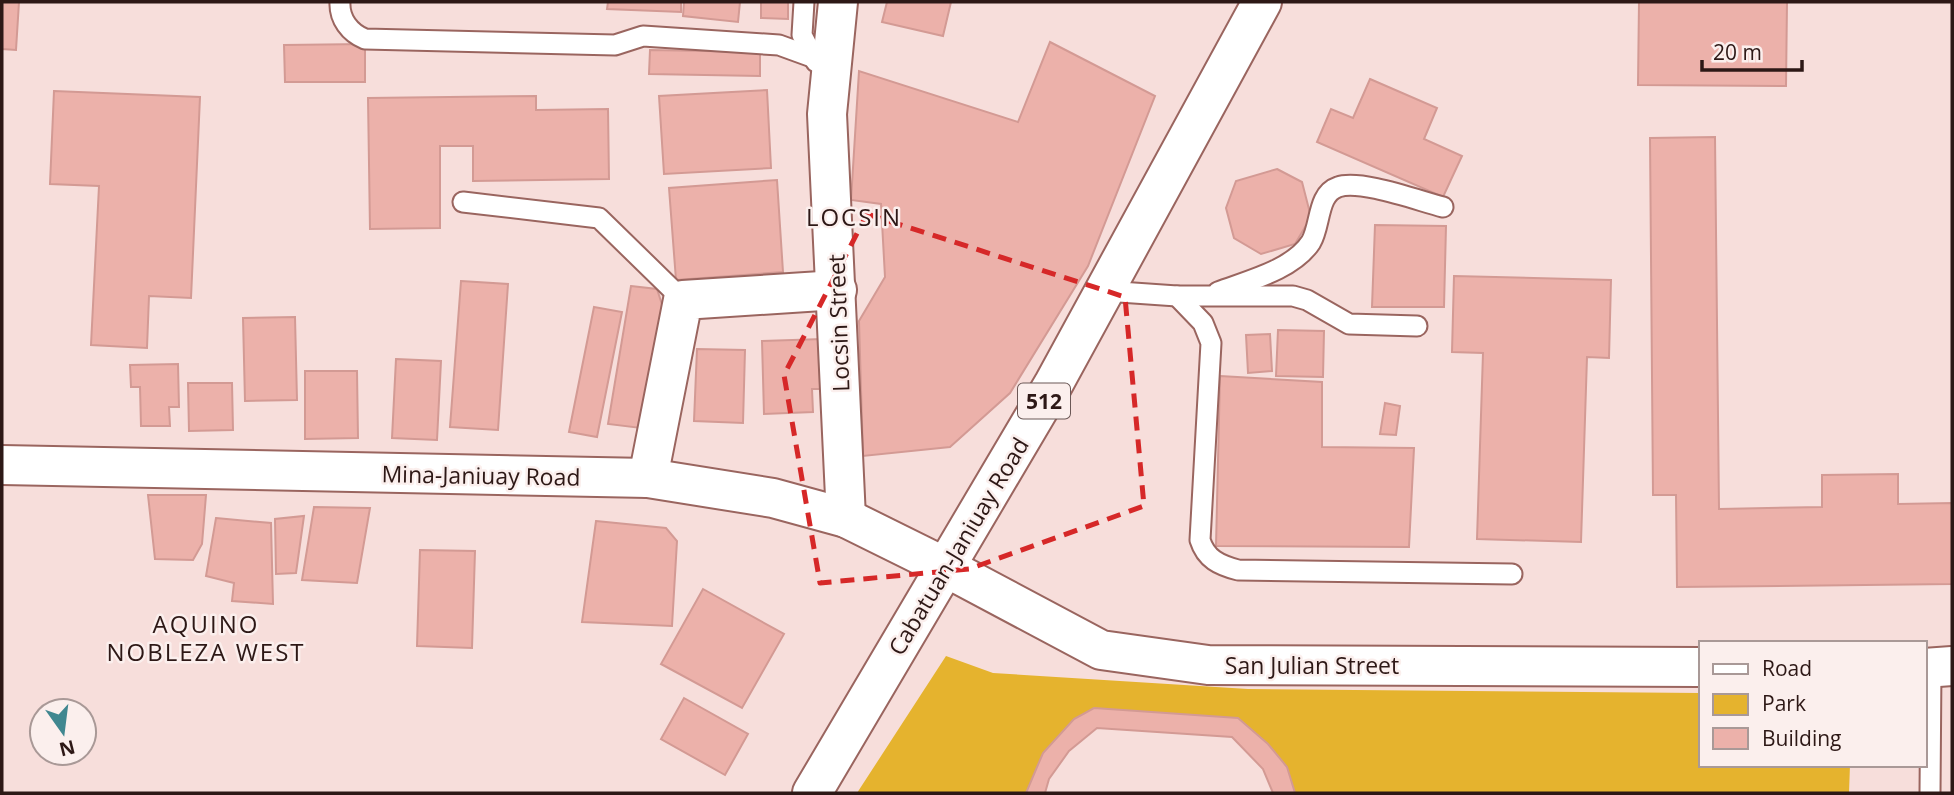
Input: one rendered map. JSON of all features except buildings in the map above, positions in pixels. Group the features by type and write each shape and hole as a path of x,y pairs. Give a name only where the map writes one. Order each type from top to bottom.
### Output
{"main road":[{"name":"Locsin Street","path":"838,2 821,68 827,114 837,290 846,518"},
{"name":"Cabatuan-Janiuay Road","path":"812,793 1105,291 1262,2"},
{"path":"648,478 683,300 837,290"},
{"name":"Mina-Janiuay Road","path":"2,464 648,478 773,498 846,518 945,567"},
{"name":"San Julian Street","path":"945,567 1101,650 1208,665 1699,667"}],"lane":[{"path":"340,2 347,26 355,35 365,39 615,45 643,36 779,45 821,68"},
{"path":"804,2 802,36 821,68"},
{"path":"1206,296 1280,267 1299,255 1315,233 1325,198 1337,187 1355,185 1443,207"},
{"path":"463,202 599,218 683,300"},
{"path":"1105,291 1177,296 1293,296 1307,300 1349,324 1417,326"},
{"path":"1177,296 1203,323 1211,343 1200,540 1203,551 1212,560 1238,570 1512,574"},
{"path":"1930,793 1936,667"}],"highlighted area":[{"path":"867,214 1125,297 1144,506 969,569 820,583 784,375"}],"green space":[{"path":"946,656 993,673 1248,689 1699,693 1699,767 1850,767 1849,793 1295,793 1287,767 1268,744 1238,718 1094,708 1071,724 1052,744 1026,793 857,793"}],"district":[{"name":"LOCSIN","path":"854,216"},
{"name":"AQUINO NOBLEZA WEST","path":"206,637"}]}
